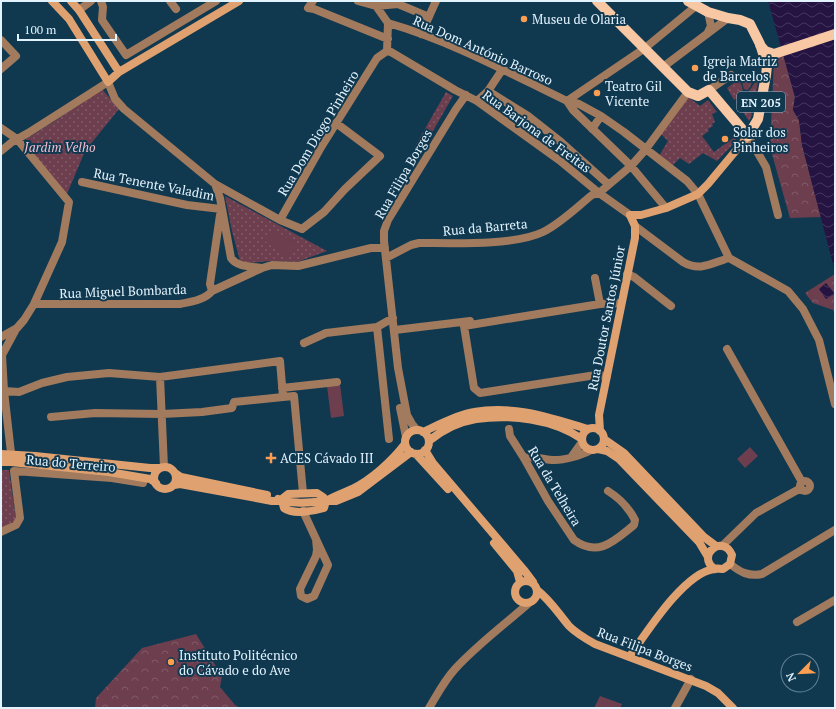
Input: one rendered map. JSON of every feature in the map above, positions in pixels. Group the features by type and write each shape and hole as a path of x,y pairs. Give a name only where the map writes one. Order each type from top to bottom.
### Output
{"main road":[{"path":"52,1 72,23 108,82 119,72 239,1"},
{"path":"597,1 688,92 698,96 709,90"},
{"name":"EN 205","path":"692,3 708,12 750,24 760,44 767,66"},
{"path":"65,15 69,10 77,8"},
{"path":"72,23 78,20 77,8"},
{"path":"77,8 119,72"},
{"path":"775,54 835,34"},
{"name":"EN 205","path":"760,44 765,51 775,54"},
{"name":"EN 205","path":"709,90 748,136 758,119 767,66 770,58 775,54"},
{"path":"635,226 630,215 640,215 666,208 698,194 748,136"},
{"name":"Rua Doutor Santos Júnior","path":"602,435 599,415 635,238 635,226"},
{"path":"326,501 353,489 364,482 393,458 410,432 420,431 474,412 514,410 538,414 589,428 595,428 624,453 704,537 719,546 728,548 732,555 730,564 723,569 715,568 701,574 678,593 671,600 630,656"},
{"name":"Rua Doutor Santos Júnior","path":"589,428 599,415"},
{"path":"1,454 11,458 144,478 156,482 159,486 164,488 180,484 272,501 307,503 336,501 358,492 414,453 422,452 425,450 429,440 442,431 455,425 475,419 516,418 555,425 570,432 582,441 585,447 607,451 619,459 699,542 712,567 715,568"},
{"path":"582,441 583,433 589,428"},
{"path":"420,431 427,436 429,440"},
{"path":"595,449 602,444 602,435"},
{"path":"405,440 408,449 429,466 517,571 520,582"},
{"path":"425,450 433,463 533,582 537,590 536,597 527,602"},
{"path":"1,462 11,458 150,468 162,467 170,468 181,477 268,495 282,501 282,504 286,510 304,511 324,508 326,501"},
{"path":"156,482 155,474 162,467"},
{"path":"174,485 176,478 175,473"},
{"path":"282,501 288,494 317,492 326,501"},
{"path":"701,574 708,559 710,550 719,546"},
{"path":"533,582 526,580 520,582 514,592 516,598 527,602 542,601 554,606"},
{"name":"Rua Filipa Borges","path":"537,590 548,599 569,626 582,637 595,644 691,679 718,694 733,708"}],"street":[{"path":"77,8 91,1"},
{"path":"101,1 103,7 102,20 126,55 213,3 216,15"},
{"path":"170,1 176,9"},
{"path":"313,1 308,8 314,9 388,39"},
{"path":"358,1 376,4 399,3 429,17"},
{"path":"421,34 436,1"},
{"path":"666,208 631,166 573,110 567,101 645,48 692,3"},
{"path":"376,4 388,23 387,51"},
{"path":"707,34 710,26 708,12"},
{"path":"663,67 728,18"},
{"name":"Rua Dom António Barroso","path":"388,23 421,34 474,56 567,101 579,104 602,116 687,181 698,194 728,258"},
{"path":"1,40 16,56 1,69"},
{"name":"Rua Dom Diogo Pinheiro","path":"280,220 336,124 377,58 387,51"},
{"name":"Rua Barjona de Freitas","path":"387,51 477,101 559,160 599,193 630,215"},
{"path":"477,101 488,90 502,70"},
{"path":"709,90 730,75"},
{"path":"1,151 17,139 108,82 116,99 124,109 215,184 280,220 302,229 324,212 345,189 380,156 336,124"},
{"path":"488,90 528,116 561,142 608,184"},
{"name":"Rua da Barreta","path":"386,258 411,245 419,243 499,241 535,235 544,231 592,195 599,193 631,166 646,150 688,92"},
{"name":"Rua Filipa Borges","path":"405,440 398,386 395,330 384,248 384,231 388,220 466,95"},
{"path":"592,129 602,116"},
{"path":"1,128 17,139 69,202 62,242 45,282 37,296 38,305 17,328 2,352 4,391 11,458 14,471"},
{"path":"748,136 766,167 778,215"},
{"name":"Rua Tenente Valadim","path":"82,182 187,206 221,209"},
{"path":"215,184 220,198 231,258 237,264 262,268"},
{"path":"221,209 210,284 212,291 262,268 272,265 298,266 371,248 384,248"},
{"path":"635,226 690,266 699,268 728,258 788,291 803,310 819,340 835,404"},
{"path":"627,274 634,277 671,306"},
{"path":"595,278 599,301"},
{"name":"Rua Miguel Bombarda","path":"38,305 180,304 204,298 212,291"},
{"path":"395,330 599,301 621,303"},
{"path":"599,301 464,326 474,388 480,393 596,375 607,376"},
{"path":"304,343 326,333 377,326 393,318"},
{"path":"377,326 389,439"},
{"path":"1,337 17,328"},
{"path":"719,546 756,513 801,485 727,349"},
{"path":"4,391 19,392 42,383 68,378 109,374 160,377 280,361 283,397"},
{"name":"Rua Filipa Borges","path":"398,368 407,416 412,424 420,431"},
{"path":"160,377 162,467"},
{"path":"282,388 337,382"},
{"path":"51,416 95,413 162,414 202,412 232,408 234,402 294,396 303,493"},
{"name":"Rua da Telheira","path":"508,429 510,436 548,501 574,540 586,546 602,547 611,544 634,524 635,520 633,516 617,497 608,491"},
{"path":"572,456 582,441"},
{"path":"524,458 534,456 561,460 584,454 595,449"},
{"name":"Rua do Terreiro","path":"1,532 16,525 20,518 14,471 112,478 143,483 144,478"},
{"path":"304,511 327,562 328,568 314,596 307,599 301,596 300,589 318,550 316,539"},
{"path":"730,564 746,574 754,576 762,574 835,530"},
{"path":"732,534 732,555"},
{"path":"797,622 835,600"},
{"path":"429,708 444,683 454,670 475,649 513,617 527,602"},
{"path":"675,708 691,679"}],"green space":[{"path":"783,54 795,97 793,110 799,120 802,145 821,217 790,218 770,147 774,59"},
{"path":"756,76 748,90 744,89 741,79"},
{"path":"758,78 753,111 748,99 750,95 749,91"},
{"path":"739,79 743,90 740,93 740,96 734,100 727,88"},
{"name":"Jardim Velho","path":"102,89 119,109 85,151 67,194 27,146 26,139"},
{"path":"446,92 453,96 421,152 414,148"},
{"path":"687,96 700,106 708,100 717,112 712,114 715,122 712,124 713,126 702,136 714,152 736,136 736,141 717,161 703,153 689,164 680,158 672,166 659,156 668,141 660,133"},
{"path":"741,98 746,100 752,115 749,121 736,102"},
{"path":"225,196 327,251 297,262 270,261 248,263 240,261"},
{"path":"273,229 296,244 288,257 265,241"},
{"path":"835,274 835,314 833,310 813,303 805,293"},
{"path":"340,384 344,416 331,418 327,386"},
{"path":"750,447 758,456 745,468 737,459"},
{"path":"1,470 9,470 16,519 12,525 1,529"},
{"name":"Instituto Politécnico do Cávado e do Ave","path":"196,634 222,676 220,687 235,705 241,708 95,708 96,698 142,648"},
{"path":"600,696 622,704 620,708 594,708"}],"water":[{"path":"768,1 835,1 835,272 802,145 799,120 793,110 795,97"},
{"path":"826,283 835,294 826,299 819,289"}],"place":[{"name":"Museu de Olaria","path":"524,19"},
{"name":"Igreja Matriz de Barcelos","path":"695,68"},
{"name":"Teatro Gil Vicente","path":"597,93"},
{"name":"Solar dos Pinheiros","path":"725,139"},
{"name":"ACES Cávado III","path":"271,458"},
{"name":"Instituto Politécnico do Cávado e do Ave","path":"171,662"}]}
